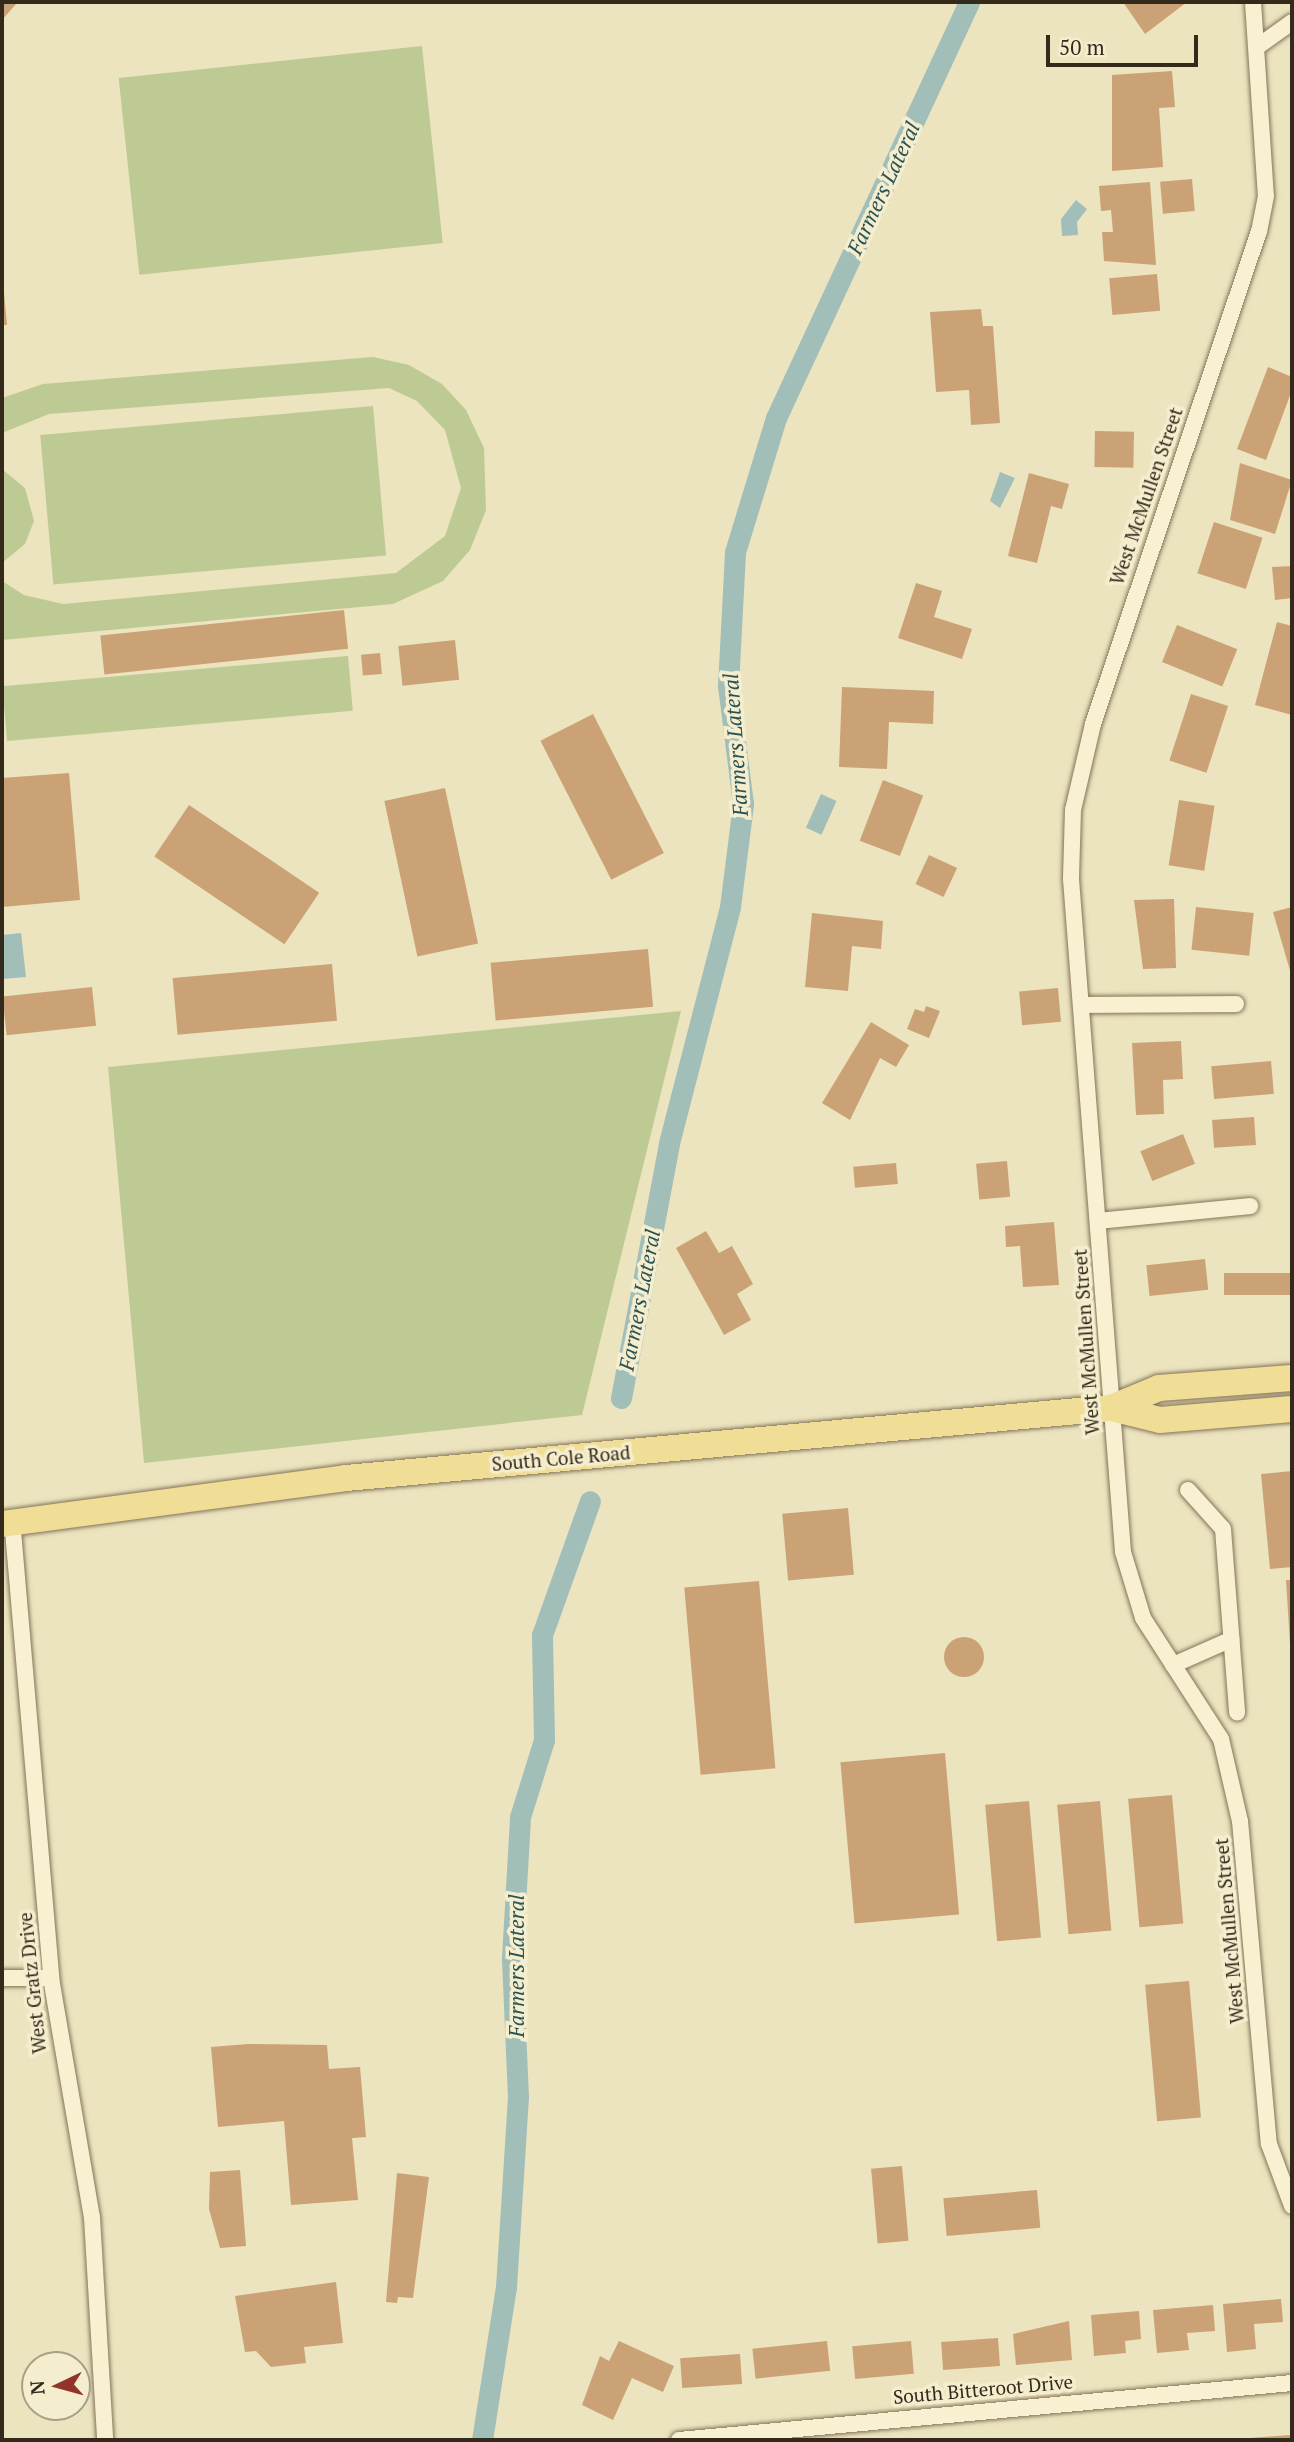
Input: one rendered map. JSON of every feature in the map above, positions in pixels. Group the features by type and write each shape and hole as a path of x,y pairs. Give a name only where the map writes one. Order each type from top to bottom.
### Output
{"main road":[{"name":"South Cole Road","path":"5,1520 574,1456 1111,1408 1159,1388 1292,1378"},
{"name":"South Cole Road","path":"1111,1408 1160,1420 1292,1409"}],"street":[{"name":"West McMullen Street","path":"1254,2 1266,196 1259,231 1116,646 1073,810 1071,878 1083,1005 1123,1552 1143,1618 1221,1739 1240,1821 1269,2144 1292,2206"},
{"path":"1256,47 1292,22"},
{"path":"1083,1005 1236,1004"},
{"path":"1098,1221 1250,1206"},
{"path":"1188,1490 1223,1529 1237,1713"},
{"name":"West Gratz Drive","path":"5,1520 51,1979 92,2218 106,2440"},
{"path":"1173,1665 1232,1639"},
{"path":"2,1978 51,1979"},
{"name":"South Bitteroot Drive","path":"679,2440 1292,2383"}],"green space":[{"path":"422,46 443,243 139,275 119,78"},
{"path":"373,357 409,365 442,384 466,410 484,448 486,510 470,550 443,581 393,604 2,640 2,581 24,595 63,604 396,573 445,536 461,488 445,430 417,401 389,388 49,414 2,433 2,398 43,384"},
{"path":"373,406 386,555 53,585 40,435"},
{"path":"2,469 25,488 34,521 25,544 2,563"},
{"path":"348,656 353,711 7,741 2,686"},
{"path":"681,1011 582,1415 144,1463 108,1067"}],"water":[{"path":"1076,200 1087,209 1077,222 1078,235 1062,236 1061,219"},
{"path":"1000,472 1015,478 1000,508 990,501"},
{"path":"821,794 837,801 821,835 806,828"},
{"path":"21,933 26,977 2,979 2,935"}],"building":[{"path":"2,2 16,4 2,20"},
{"path":"1123,2 1187,2 1145,34"},
{"path":"1172,71 1175,107 1159,108 1163,167 1112,171 1112,75"},
{"path":"1192,179 1195,211 1163,214 1160,182"},
{"path":"1150,182 1156,265 1104,261 1102,232 1113,232 1111,210 1101,211 1099,186"},
{"path":"1157,274 1160,311 1112,315 1109,278"},
{"path":"4,292 7,325 2,325"},
{"path":"981,309 983,326 993,326 1000,423 971,425 969,390 936,392 930,312"},
{"path":"1268,367 1292,377 1292,390 1266,460 1237,449"},
{"path":"1095,431 1134,432 1133,468 1094,467"},
{"path":"1240,463 1292,480 1275,534 1230,520"},
{"path":"1029,473 1069,484 1062,509 1051,506 1037,563 1008,556"},
{"path":"1214,522 1263,538 1246,589 1197,573"},
{"path":"1292,566 1292,598 1275,600 1272,567"},
{"path":"916,583 942,591 934,617 972,629 962,659 898,638"},
{"path":"344,610 348,649 104,674 100,636"},
{"path":"1277,622 1292,626 1292,715 1255,705"},
{"path":"1177,625 1237,649 1222,686 1162,662"},
{"path":"455,640 459,680 402,686 398,646"},
{"path":"380,653 382,674 363,676 361,655"},
{"path":"842,687 934,691 933,724 889,722 887,769 839,767"},
{"path":"1191,694 1228,706 1206,773 1169,761"},
{"path":"593,714 664,853 611,880 540,741"},
{"path":"69,773 80,900 2,907 2,778"},
{"path":"883,780 923,795 900,856 860,841"},
{"path":"445,788 478,944 417,956 384,801"},
{"path":"1179,800 1215,806 1204,871 1169,865"},
{"path":"189,805 319,893 284,944 154,856"},
{"path":"929,855 957,868 944,897 915,884"},
{"path":"1174,899 1176,968 1143,969 1134,900"},
{"path":"1196,907 1254,913 1249,956 1192,950"},
{"path":"1292,907 1292,974 1291,974 1273,912"},
{"path":"812,913 883,921 881,949 852,946 848,991 805,987"},
{"path":"648,949 653,1007 496,1021 491,963"},
{"path":"332,964 337,1021 178,1035 173,978"},
{"path":"92,987 96,1026 7,1035 2,996"},
{"path":"1058,988 1061,1022 1022,1025 1019,991"},
{"path":"926,1006 940,1011 929,1038 907,1029 915,1009 924,1012"},
{"path":"871,1022 909,1045 896,1067 880,1058 850,1120 822,1103"},
{"path":"1181,1041 1183,1079 1163,1080 1164,1114 1136,1115 1132,1043"},
{"path":"1271,1061 1274,1094 1214,1099 1211,1066"},
{"path":"1254,1117 1256,1145 1214,1148 1212,1120"},
{"path":"1183,1134 1195,1164 1152,1181 1140,1151"},
{"path":"1007,1161 1010,1197 979,1200 976,1164"},
{"path":"896,1163 898,1184 855,1188 853,1167"},
{"path":"1054,1222 1059,1285 1023,1287 1020,1246 1006,1247 1005,1226"},
{"path":"706,1231 719,1253 732,1246 753,1284 737,1294 751,1320 724,1335 676,1248"},
{"path":"1205,1259 1208,1290 1150,1296 1146,1265"},
{"path":"1224,1273 1292,1273 1292,1295 1224,1295"},
{"path":"1292,1471 1292,1567 1270,1569 1261,1474"},
{"path":"848,1508 854,1575 788,1580 782,1514"},
{"path":"1286,1580 1292,1580 1292,1644 1290,1644"},
{"path":"759,1581 775,1768 701,1775 684,1588"},
{"path":"964,1637 972,1638 978,1643 983,1649 983,1665 978,1671 972,1676 964,1677 956,1676 950,1671 945,1665 944,1657 945,1649 950,1643 956,1638"},
{"path":"945,1753 959,1914 855,1924 840,1762"},
{"path":"1172,1795 1183,1924 1139,1927 1128,1799"},
{"path":"1029,1801 1041,1937 997,1941 985,1805"},
{"path":"1100,1801 1111,1931 1068,1934 1057,1805"},
{"path":"1189,1981 1201,2117 1157,2121 1145,1985"},
{"path":"248,2044 327,2045 329,2069 360,2067 366,2137 352,2138 358,2200 291,2205 284,2121 218,2127 211,2047"},
{"path":"902,2166 909,2241 878,2243 871,2169"},
{"path":"240,2170 246,2246 220,2248 209,2209 210,2172"},
{"path":"397,2173 429,2177 413,2298 398,2297 397,2303 386,2302"},
{"path":"1037,2190 1040,2228 947,2236 943,2198"},
{"path":"336,2282 343,2343 304,2347 306,2363 271,2367 256,2351 245,2352 235,2296"},
{"path":"1281,2299 1283,2322 1254,2324 1256,2349 1227,2352 1223,2304"},
{"path":"1213,2305 1215,2331 1187,2333 1189,2350 1157,2353 1153,2310"},
{"path":"1139,2311 1141,2339 1125,2341 1126,2353 1094,2356 1091,2315"},
{"path":"1069,2321 1072,2360 1016,2365 1013,2334"},
{"path":"998,2338 1000,2366 943,2370 941,2342"},
{"path":"619,2341 674,2366 663,2392 632,2378 613,2420 582,2405 600,2356 609,2361"},
{"path":"827,2341 830,2371 756,2379 752,2349"},
{"path":"911,2341 914,2374 855,2379 852,2346"},
{"path":"740,2354 742,2384 682,2388 680,2358"},
{"path":"1290,2435 1290,2440 1250,2440 1250,2438"}],"waterway":[{"name":"Farmers Lateral","path":"621,1398 669,1143 730,907 743,804 728,686 735,552 776,418 969,2"},
{"name":"Farmers Lateral","path":"482,2440 506,2287 518,2097 512,1957 520,1817 544,1740 542,1635 590,1501"}]}
